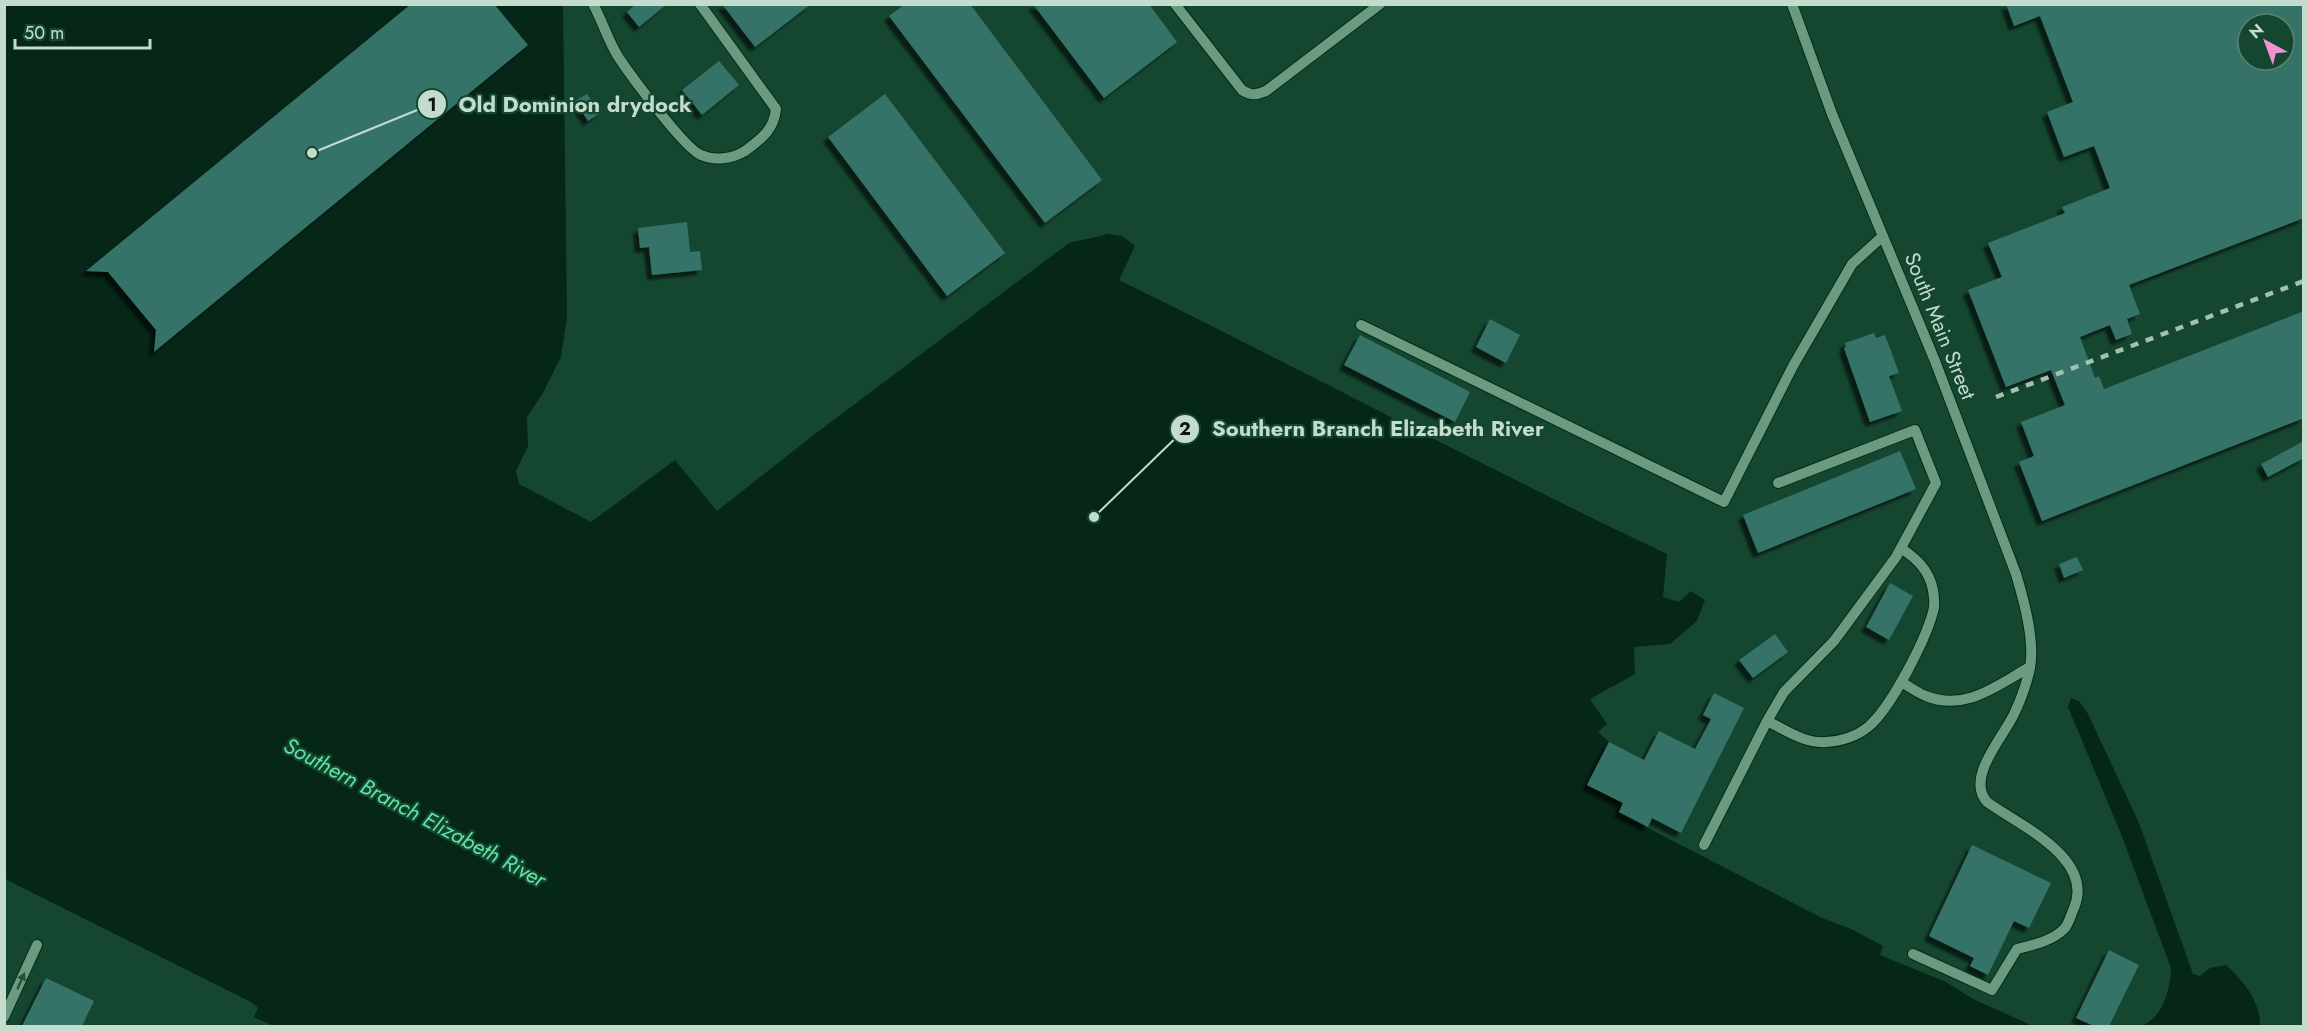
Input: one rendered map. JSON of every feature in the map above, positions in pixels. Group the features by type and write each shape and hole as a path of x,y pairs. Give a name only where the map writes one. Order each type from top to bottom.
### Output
{"street":[{"path":"594,5 619,57 676,133 688,147 699,155 725,159 739,155 767,133 775,121 776,109 700,4"},
{"path":"1175,4 1242,90 1248,94 1257,95 1266,91 1380,4"},
{"name":"South Main Street","path":"1792,4 1832,114 1935,361 2016,573 2025,606 2030,640 2030,667 2015,712 1982,771 1980,786 1982,796 1987,802 2062,854 2078,885 2076,901 2065,928 2043,942 2017,949 1992,990 1913,954"},
{"path":"1361,324 1724,502 1793,366 1852,264 1883,236"},
{"path":"1704,845 1784,692 1834,641 1901,548 1936,483 1915,430 1778,483"},
{"path":"1767,721 1810,742 1827,742 1849,738 1868,727 1886,707 1901,682 1934,610 1933,589 1926,569 1917,559 1901,548"},
{"path":"1901,682 1926,696 1958,701 1981,696 2030,667"},
{"path":"4,1017 37,945"}],"water":[{"name":"Southern Branch Elizabeth River","path":"4,5 563,5 567,317 561,357 543,393 527,417 528,446 516,471 519,484 591,522 675,460 717,511 811,437 1069,243 1108,234 1122,236 1135,246 1119,280 1667,554 1663,597 1679,602 1691,591 1705,600 1697,621 1670,644 1634,647 1635,674 1590,699 1607,724 1598,732 1609,742 1587,785 1623,803 1619,813 1822,918 1851,929 1883,946 1880,955 1946,982 1973,999 2033,1026 274,1026 254,1017 258,1008 251,1002 5,879"},
{"path":"2071,698 2079,701 2088,714 2139,823 2193,974 2200,976 2210,968 2226,965 2250,993 2258,1009 2260,1026 2142,1026 2156,1016 2161,1009 2167,994 2171,968 2121,834 2068,707"}],"building":[{"path":"411,4 494,4 528,45 154,352 156,330 108,272 86,271"},
{"path":"636,4 667,4 639,27 627,12"},
{"path":"722,4 811,4 755,47"},
{"path":"905,4 970,4 1102,180 1045,223 889,16"},
{"path":"1033,4 1149,4 1177,42 1104,98"},
{"path":"2006,4 2304,4 2304,218 2129,285 2140,314 2127,319 2132,334 2116,340 2110,325 2080,337 2095,378 2099,376 2104,389 2304,311 2304,418 2042,521 2019,462 2034,456 2021,422 2065,405 2051,370 2006,387 1968,290 2002,277 1988,243 2065,213 2062,207 2110,188 2094,146 2064,157 2047,112 2073,102 2040,16 2014,26"},
{"path":"719,61 739,85 702,115 682,90"},
{"path":"587,94 600,113 588,121 575,101"},
{"path":"885,94 1005,253 947,296 828,137"},
{"path":"687,222 690,252 700,251 702,270 652,275 649,247 640,248 638,228"},
{"path":"1490,319 1520,335 1506,363 1476,347"},
{"path":"1874,333 1876,338 1885,335 1899,373 1889,376 1902,411 1870,422 1844,348 1845,343"},
{"path":"1360,335 1470,392 1455,422 1344,365"},
{"path":"2304,441 2304,458 2268,477 2261,464"},
{"path":"1900,451 1916,489 1758,553 1743,515"},
{"path":"2077,557 2083,570 2064,578 2059,564"},
{"path":"1890,583 1913,596 1889,640 1866,627"},
{"path":"1775,634 1788,652 1753,678 1739,660"},
{"path":"1714,693 1744,708 1681,833 1652,818 1648,827 1619,812 1623,803 1587,785 1609,742 1644,760 1659,731 1695,749 1711,719 1703,715"},
{"path":"1972,845 2051,883 2029,928 2014,921 1988,975 1970,966 1974,958 1929,936"},
{"path":"2109,950 2139,965 2109,1026 2094,1026 2076,1018"},
{"path":"46,978 94,1001 82,1026 22,1026"}],"railway":[{"path":"1996,397 2304,281"}],"place":[{"name":"Old Dominion drydock","path":"312,153"},
{"name":"Southern Branch Elizabeth River","path":"1094,517"}]}
